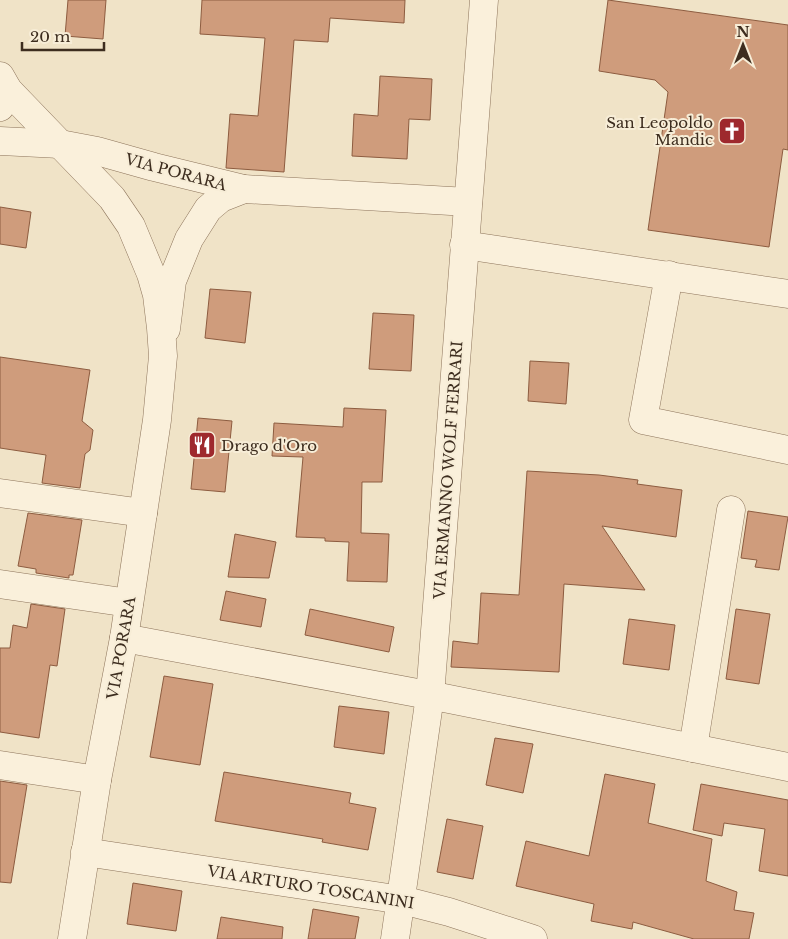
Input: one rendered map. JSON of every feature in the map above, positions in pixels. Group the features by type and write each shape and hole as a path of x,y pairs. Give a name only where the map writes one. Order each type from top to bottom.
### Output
{"street":[{"name":"VIA ERMANNO WOLF FERRARI","path":"395,939 430,696 484,0"},
{"name":"VIA PORARA","path":"3,91 60,144 112,198 131,226 146,260 157,295 163,356"},
{"path":"0,141 60,144"},
{"name":"VIA PORARA","path":"60,144 97,151 244,189"},
{"path":"244,189 468,202"},
{"name":"VIA PORARA","path":"72,939 97,780 124,638 143,513 157,420 172,280 189,239 208,208 221,198 244,189"},
{"path":"464,245 788,294"},
{"path":"669,275 643,420 788,450"},
{"path":"0,492 143,513"},
{"path":"693,748 731,510"},
{"path":"0,584 129,603"},
{"path":"124,638 788,766"},
{"path":"0,765 97,780"},
{"name":"VIA ARTURO TOSCANINI","path":"86,852 402,900 449,912 533,939"}],"building":[{"path":"68,0 106,0 103,39 65,36"},
{"path":"202,0 405,0 404,23 330,18 328,42 294,40 284,172 226,168 230,114 258,116 265,38 200,34"},
{"path":"608,0 788,25 788,150 783,149 769,247 648,230 668,92 655,80 599,71"},
{"path":"380,76 432,79 430,120 409,119 407,159 352,156 354,114 378,116"},
{"path":"0,207 31,212 26,248 0,244"},
{"path":"210,289 251,292 245,343 205,338"},
{"path":"373,313 414,315 411,371 369,369"},
{"path":"0,357 90,370 82,421 93,430 90,450 85,454 80,488 42,483 46,455 0,448"},
{"path":"530,361 569,363 566,404 528,401"},
{"path":"344,408 386,410 382,482 362,482 361,533 389,534 387,582 347,581 349,542 325,541 325,538 296,537 303,457 272,456 274,423 343,427"},
{"path":"198,418 232,421 225,492 191,489"},
{"path":"527,471 599,475 638,480 637,484 682,490 676,537 602,526 645,590 564,584 559,672 451,667 453,641 478,644 481,593 519,595"},
{"path":"748,511 788,517 779,570 755,567 757,560 741,558"},
{"path":"28,513 82,520 73,575 69,575 69,578 36,573 36,569 18,566"},
{"path":"235,534 276,542 269,578 228,577"},
{"path":"226,591 266,599 261,627 220,620"},
{"path":"31,604 65,609 57,666 50,665 39,738 0,732 0,648 10,648 13,625 27,628"},
{"path":"310,609 394,627 389,652 305,635"},
{"path":"736,609 770,614 759,684 726,679"},
{"path":"629,619 675,625 669,670 623,664"},
{"path":"164,676 213,684 200,765 150,757"},
{"path":"339,706 389,712 384,754 334,747"},
{"path":"495,738 533,744 523,793 486,785"},
{"path":"224,772 351,793 349,803 376,808 368,850 322,842 323,839 215,821"},
{"path":"605,774 655,784 648,823 712,839 706,881 737,892 734,910 754,913 749,939 694,939 633,922 632,929 591,921 594,904 516,886 526,841 589,856"},
{"path":"0,781 27,785 11,883 0,882"},
{"path":"701,784 788,800 788,876 759,871 765,829 724,823 722,836 693,830"},
{"path":"447,819 483,826 473,879 437,872"},
{"path":"133,883 182,891 176,931 127,924"},
{"path":"313,909 359,917 355,939 308,939"},
{"path":"221,917 283,927 282,939 217,939"}],"place":[{"name":"San Leopoldo Mandic","path":"732,131"},
{"name":"Drago d'Oro","path":"202,445"}]}
